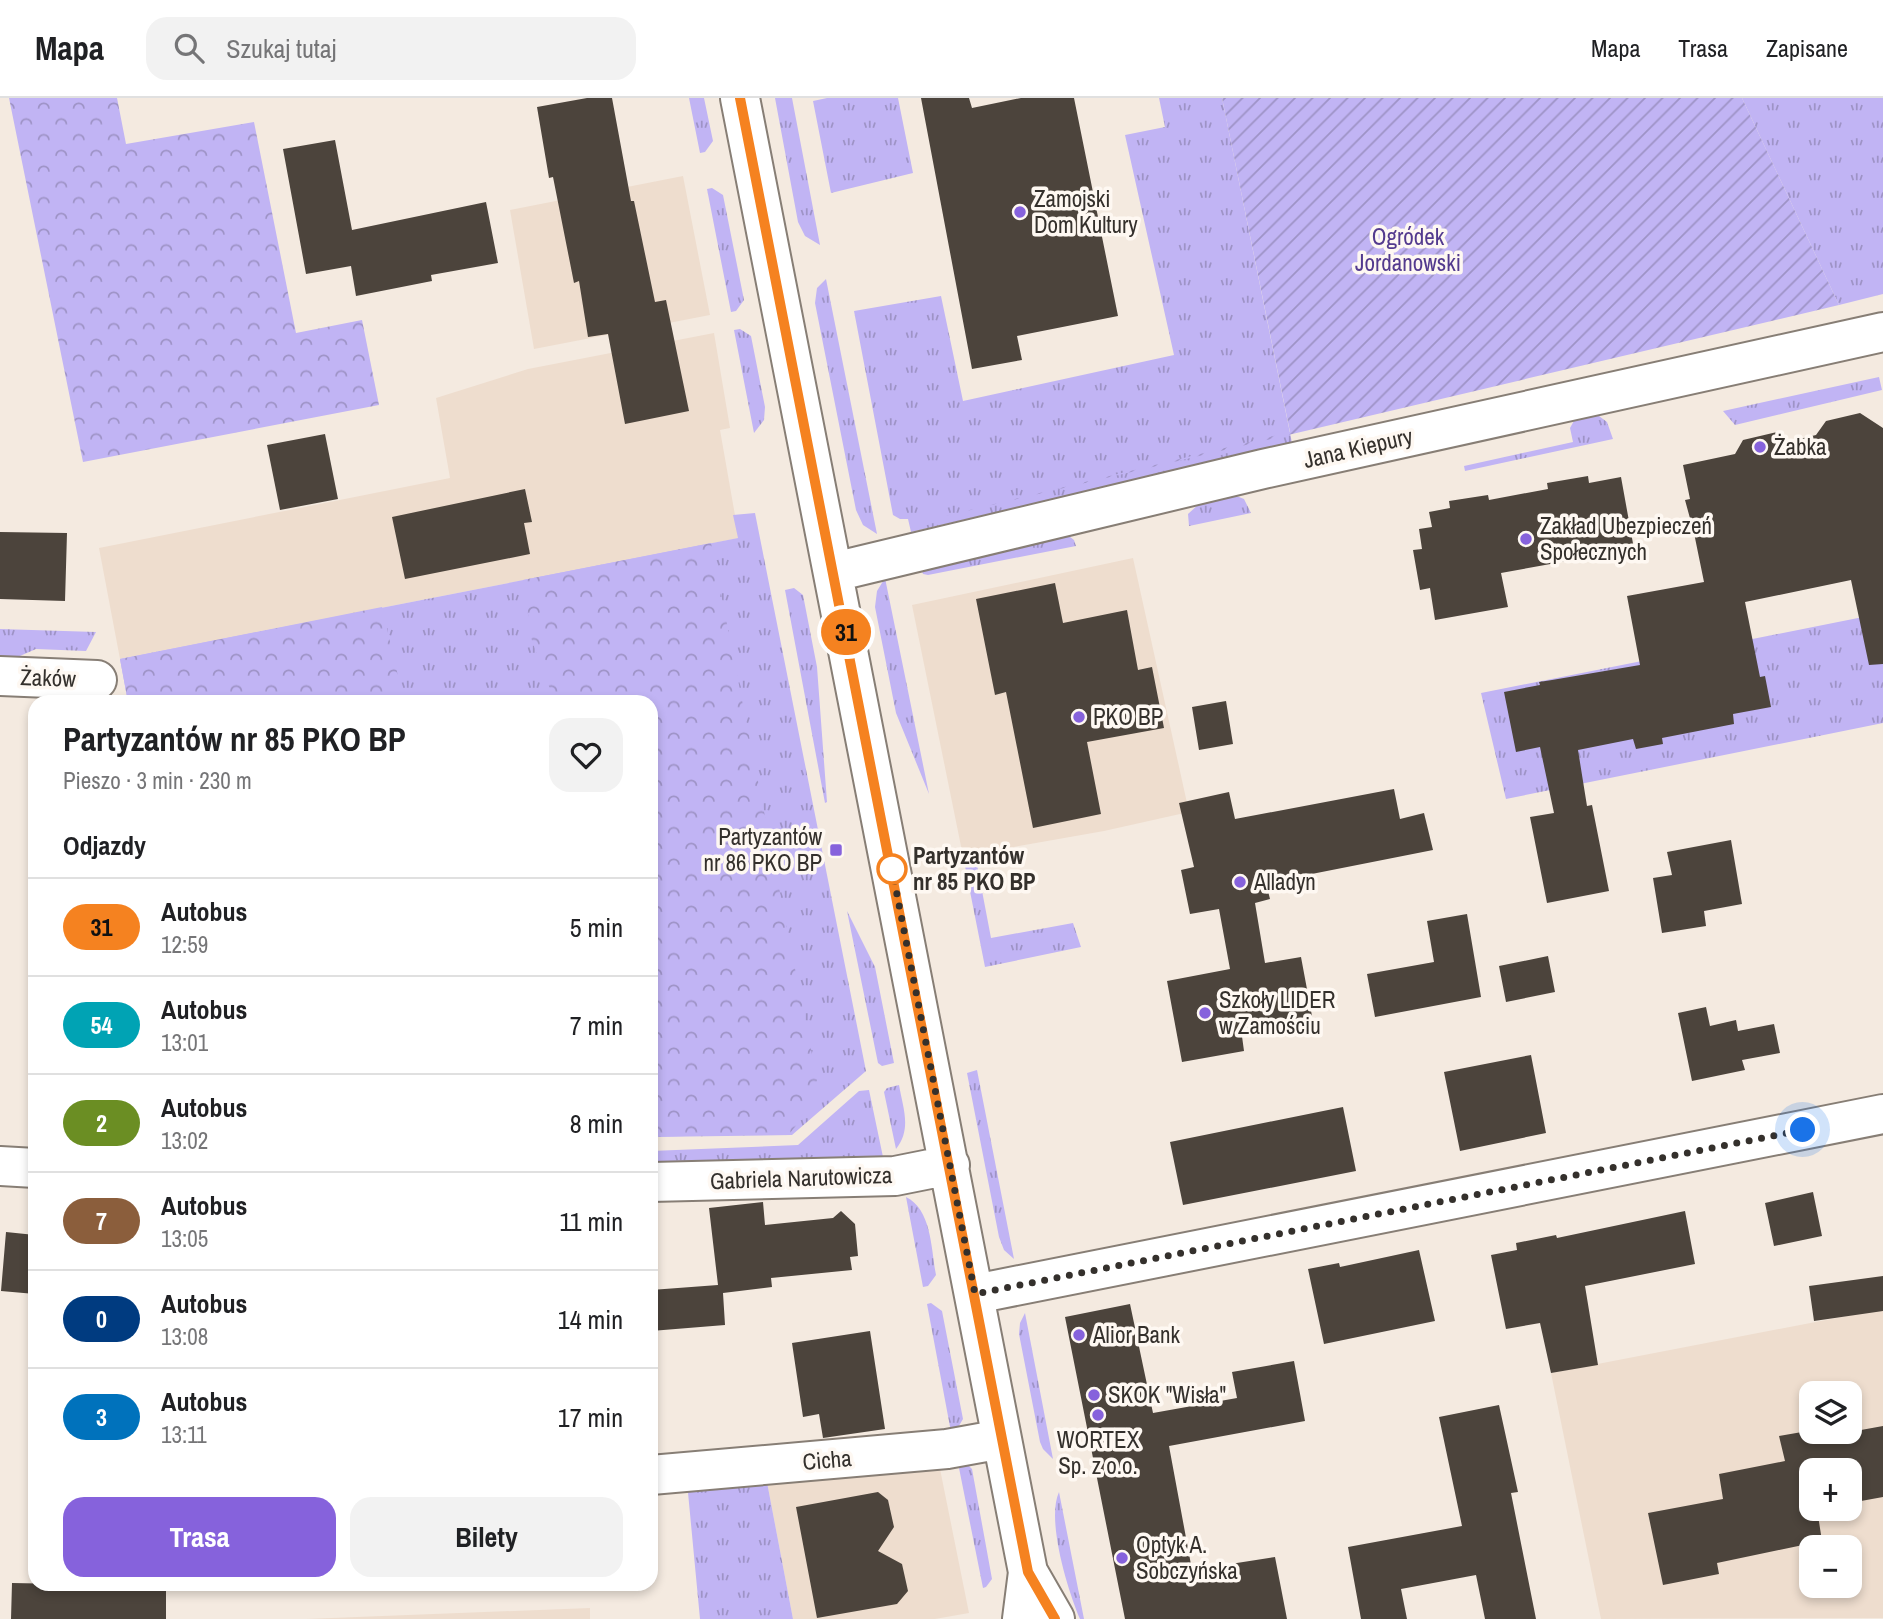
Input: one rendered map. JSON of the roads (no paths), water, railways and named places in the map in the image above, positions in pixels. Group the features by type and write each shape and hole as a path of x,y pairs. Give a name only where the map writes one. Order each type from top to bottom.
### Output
{"street":[{"path":"740,98 1028,1572 1022,1619"},
{"name":"Jana Kiepury","path":"834,572 1263,469 1883,332"},
{"name":"Żaków","path":"0,676 97,680"},
{"path":"975,1294 1883,1114"},
{"name":"Gabriela Narutowicza","path":"658,1182 895,1176 950,1165"},
{"path":"0,1166 28,1168"},
{"name":"Cicha","path":"658,1474 947,1449 1002,1439"},
{"path":"1028,1572 1055,1619"}],"place":[{"name":"Zamojski Dom Kultury","path":"1020,212"},
{"name":"Żabka","path":"1760,447"},
{"name":"Zakład Ubezpieczeń Społecznych","path":"1526,539"},
{"name":"PKO BP","path":"1079,717"},
{"name":"Partyzantów nr 86 PKO BP","path":"836,850"},
{"name":"Partyzantów nr 85 PKO BP","path":"892,869"},
{"name":"Alladyn","path":"1240,882"},
{"name":"Szkoły LIDER w Zamościu","path":"1205,1013"},
{"name":"Alior Bank","path":"1079,1335"},
{"name":"SKOK \"Wisła\"","path":"1094,1395"},
{"name":"WORTEX Sp. z o.o.","path":"1098,1415"},
{"name":"Optyk A. Sobczyńska","path":"1122,1558"}],"park label":[{"name":"Ogródek Jordanowski","path":"1408,250"}]}
